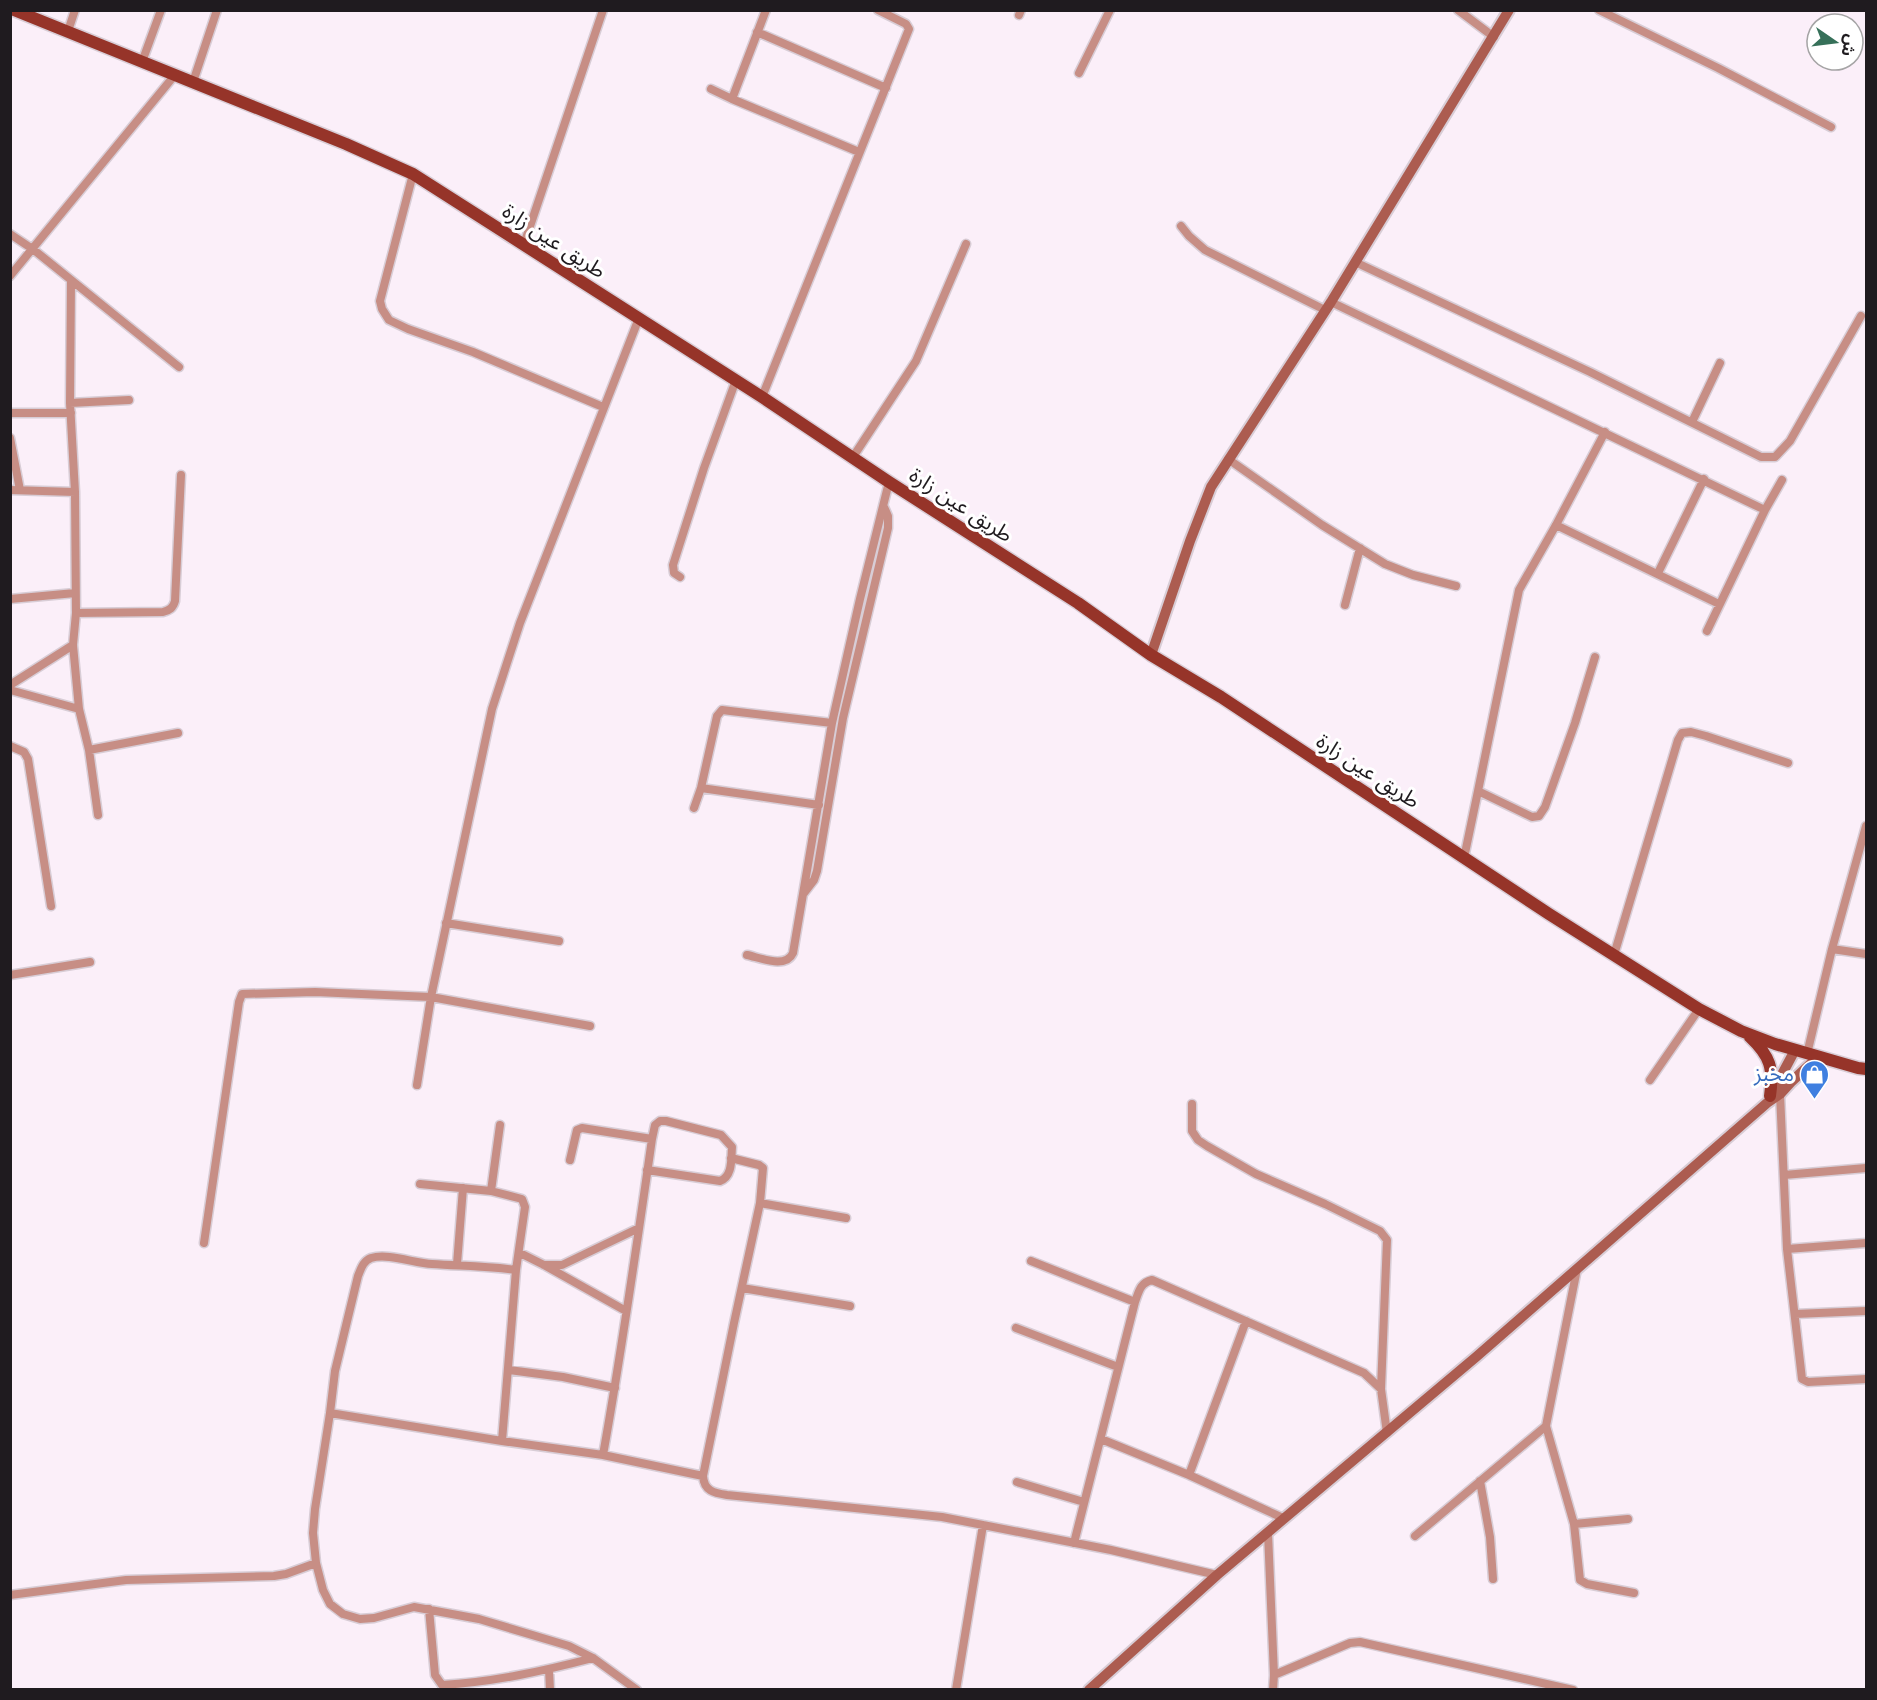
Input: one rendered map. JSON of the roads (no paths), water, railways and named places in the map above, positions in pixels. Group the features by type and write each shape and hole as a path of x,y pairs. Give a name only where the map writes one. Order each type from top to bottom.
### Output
{"main road":[{"name":"طريق عين زارة","path":"14,10 346,144 413,174 736,380 889,482 1078,603 1151,655 1221,697 1464,858 1699,1009 1741,1031 1794,1050 1866,1069"},
{"path":"1741,1031 1751,1038 1768,1058 1772,1072 1772,1098"}],"street":[{"path":"68,31 75,10"},
{"path":"142,62 161,10"},
{"path":"193,82 217,10"},
{"path":"524,244 603,10"},
{"path":"732,99 766,10"},
{"path":"762,397 909,29 906,24 878,10"},
{"path":"1079,73 1110,10"},
{"path":"1458,10 1494,37"},
{"path":"1151,655 1211,487 1328,306 1509,10"},
{"path":"1599,10 1831,127"},
{"path":"757,32 886,88"},
{"path":"10,276 34,250 174,76"},
{"path":"711,89 859,152"},
{"path":"413,174 380,301 389,320 473,352 603,407"},
{"path":"1181,226 1205,250 1605,432 1765,510"},
{"path":"10,234 34,250 179,367"},
{"path":"853,457 916,361 966,244"},
{"path":"1355,262 1580,367 1761,457 1775,457 1790,441 1861,316"},
{"path":"71,281 70,413 75,492 76,613 73,645 79,709 89,750 98,815"},
{"path":"417,1085 430,997 492,708 506,661 639,318"},
{"path":"1692,422 1720,363"},
{"path":"680,577 674,573 673,565 704,468 736,380"},
{"path":"70,403 129,400"},
{"path":"10,413 70,413"},
{"path":"1464,858 1519,590 1605,432"},
{"path":"10,438 20,490"},
{"path":"1228,459 1322,525 1398,570 1456,586"},
{"path":"76,613 163,612 174,606 181,475"},
{"path":"1658,573 1704,479"},
{"path":"1707,630 1782,480"},
{"path":"747,955 784,963 791,959 794,953 832,723 889,482"},
{"path":"10,490 75,492"},
{"path":"804,894 814,880 817,871 843,718 888,528 888,516 883,507"},
{"path":"1556,525 1719,604"},
{"path":"1345,605 1360,548"},
{"path":"10,599 75,593"},
{"path":"10,685 73,645"},
{"path":"1478,791 1532,817 1539,816 1551,792 1595,657"},
{"path":"10,690 79,709"},
{"path":"694,808 701,788 717,716 722,710 832,723"},
{"path":"1614,955 1678,740 1683,733 1691,732 1706,736 1788,763"},
{"path":"89,750 178,733"},
{"path":"10,746 24,752 28,759 51,906"},
{"path":"701,788 819,805"},
{"path":"1089,1689 1217,1575 1387,1433 1791,1082 1813,1055 1832,949 1866,826"},
{"path":"446,923 559,941"},
{"path":"1832,949 1866,954"},
{"path":"10,975 90,962"},
{"path":"204,1243 242,994 315,992 430,997 590,1026"},
{"path":"1650,1080 1699,1009"},
{"path":"1794,1050 1772,1098 1784,1175 1787,1249 1804,1382 1866,1379"},
{"path":"1192,1104 1192,1131 1198,1140 1256,1174 1380,1231 1387,1240 1381,1389 1387,1433"},
{"path":"603,1455 615,1388 647,1170 655,1125 660,1121 666,1121 721,1135 732,1147 729,1173 726,1179 720,1181 647,1170"},
{"path":"490,1191 500,1125"},
{"path":"570,1160 575,1134 582,1128 652,1139"},
{"path":"731,1158 763,1168 760,1203 704,1476 707,1488 727,1495 888,1511 983,1525 1111,1550 1217,1575"},
{"path":"1784,1175 1866,1168"},
{"path":"420,1184 490,1191 522,1199 525,1207 516,1270 502,1441"},
{"path":"457,1264 463,1188"},
{"path":"760,1203 846,1218"},
{"path":"544,1265 562,1265 639,1228"},
{"path":"1787,1249 1866,1243"},
{"path":"520,1253 626,1311"},
{"path":"516,1270 374,1257 366,1261 358,1276 339,1350 315,1509 313,1533 316,1563 323,1590 330,1604 343,1614 360,1618 374,1618 408,1608 429,1609 516,1629 569,1646 593,1658 635,1689"},
{"path":"1031,1261 1135,1302"},
{"path":"1577,1268 1546,1426 1574,1524 1580,1581 1634,1593"},
{"path":"1074,1543 1135,1302 1140,1286 1145,1282 1152,1280 1365,1373 1381,1389"},
{"path":"742,1288 850,1306"},
{"path":"1796,1314 1866,1311"},
{"path":"1189,1475 1246,1321"},
{"path":"1016,1328 1118,1367"},
{"path":"509,1370 563,1377 615,1388"},
{"path":"330,1413 603,1455 704,1476"},
{"path":"1415,1536 1546,1426"},
{"path":"1101,1440 1189,1475 1283,1518"},
{"path":"1480,1481 1489,1526 1493,1580"},
{"path":"1017,1482 1084,1502"},
{"path":"1574,1524 1628,1519"},
{"path":"956,1689 983,1525"},
{"path":"1268,1533 1273,1689"},
{"path":"10,1595 126,1580 274,1576 316,1563"},
{"path":"429,1609 435,1675 442,1685 478,1686 593,1658"},
{"path":"1274,1675 1360,1642 1573,1689"},
{"path":"549,1669 550,1689"}],"place":[{"name":"مخبز","path":"1815,1100"}]}
